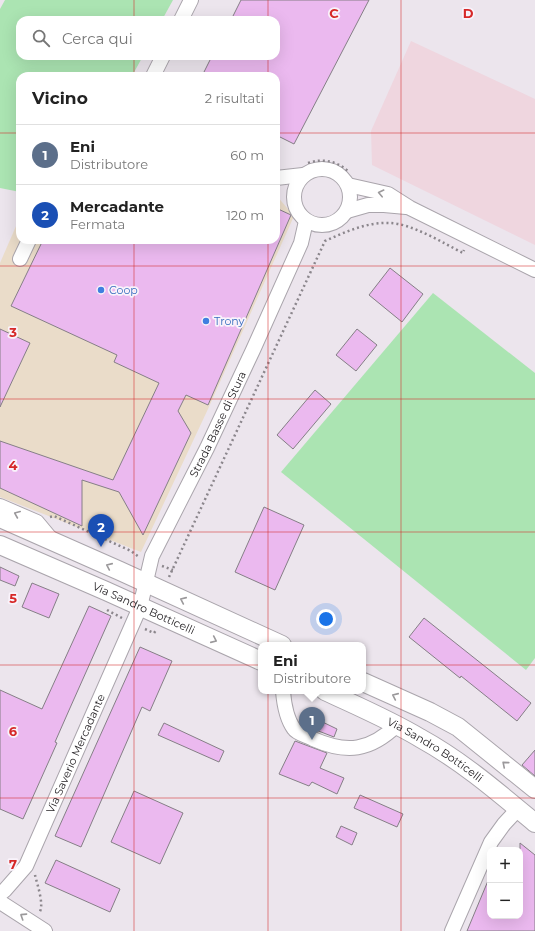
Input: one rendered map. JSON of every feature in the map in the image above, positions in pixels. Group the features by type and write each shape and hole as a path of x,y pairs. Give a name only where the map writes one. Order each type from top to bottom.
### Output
{"main road":[{"name":"Via Sandro Botticelli","path":"0,518 275,642"},
{"name":"Via Sandro Botticelli","path":"0,545 258,661"},
{"path":"366,683 430,712 458,727 535,789"},
{"name":"Via Sandro Botticelli","path":"331,694 397,726 445,753 535,823"}],"street":[{"path":"183,16 191,0"},
{"path":"155,72 161,60"},
{"path":"280,177 303,170 328,169 350,180 388,194 410,208 535,270"},
{"path":"303,170 293,195 296,210 306,221 314,224 323,225 336,221 347,211 350,202 350,180"},
{"path":"280,187 286,189 293,195"},
{"path":"347,211 368,205 410,208"},
{"name":"Strada Basse di Stura","path":"140,607 152,556 207,448 301,243 306,221"},
{"name":"Strada Basse di Stura","path":"301,243 323,225"},
{"path":"20,260 27,244"},
{"name":"Via Sandro Botticelli","path":"0,506 37,522 53,541"},
{"name":"Via Sandro Botticelli","path":"0,553 26,556"},
{"name":"Via Saverio Mercadante","path":"0,894 26,866 140,607"},
{"path":"283,694 284,710 295,730 321,742 350,749 369,744 385,737 397,726"},
{"path":"452,931 491,842 504,824 518,809"},
{"path":"0,902 45,931"}],"path":[{"path":"303,170 317,160 331,161 343,166 350,180"},
{"path":"174,580 169,578 325,241 366,226 390,222 412,228 463,253 470,237"},
{"path":"54,516 131,551"}],"shaded area":[{"path":"411,41 535,99 535,245 372,165 371,131"},
{"path":"280,200 294,216 208,409 141,552 0,497 0,263 16,226 16,244 280,244"}],"green space":[{"path":"5,0 173,0 164,16 16,16 16,60 141,60 134,72 16,72 16,191 0,188 0,9"},
{"path":"433,293 535,373 535,658 526,670 281,472"}],"building":[{"path":"241,0 369,0 294,144 280,137 280,72 204,72 210,60 280,60 280,16 233,16"},
{"path":"280,210 291,215 280,240"},
{"path":"41,244 278,244 208,405 186,395 178,411 191,433 143,535 119,492 82,480 82,526 0,488 0,441 113,480 159,383 114,362 117,355 11,306"},
{"path":"390,268 423,294 402,322 369,295"},
{"path":"0,329 30,343 0,407"},
{"path":"357,329 377,345 356,371 336,355"},
{"path":"315,390 331,404 293,449 277,435"},
{"path":"264,507 304,525 275,590 235,572"},
{"path":"0,567 19,576 15,586 0,580"},
{"path":"32,583 59,594 49,618 22,607"},
{"path":"89,606 111,616 55,742 57,743 23,819 0,809 0,690 42,709"},
{"path":"424,618 531,703 517,721 409,637"},
{"path":"140,647 172,661 150,711 142,707 81,847 55,836"},
{"path":"308,715 337,729 334,737 303,725"},
{"path":"164,723 224,751 219,762 158,735"},
{"path":"295,741 327,753 320,768 344,778 337,794 312,782 309,786 279,774"},
{"path":"535,750 535,776 522,765"},
{"path":"134,791 183,813 160,864 111,842"},
{"path":"360,795 403,814 397,827 354,808"},
{"path":"341,826 357,833 352,845 336,837"},
{"path":"520,843 535,855 535,931 467,931 487,883 487,919 523,919 523,847 520,847"},
{"path":"56,860 120,889 110,912 45,883"}],"place":[{"name":"Coop","path":"101,290"},
{"name":"Trony","path":"206,321"},
{"name":"Mercadante","path":"101,547"},
{"name":"Eni","path":"312,740"}]}
